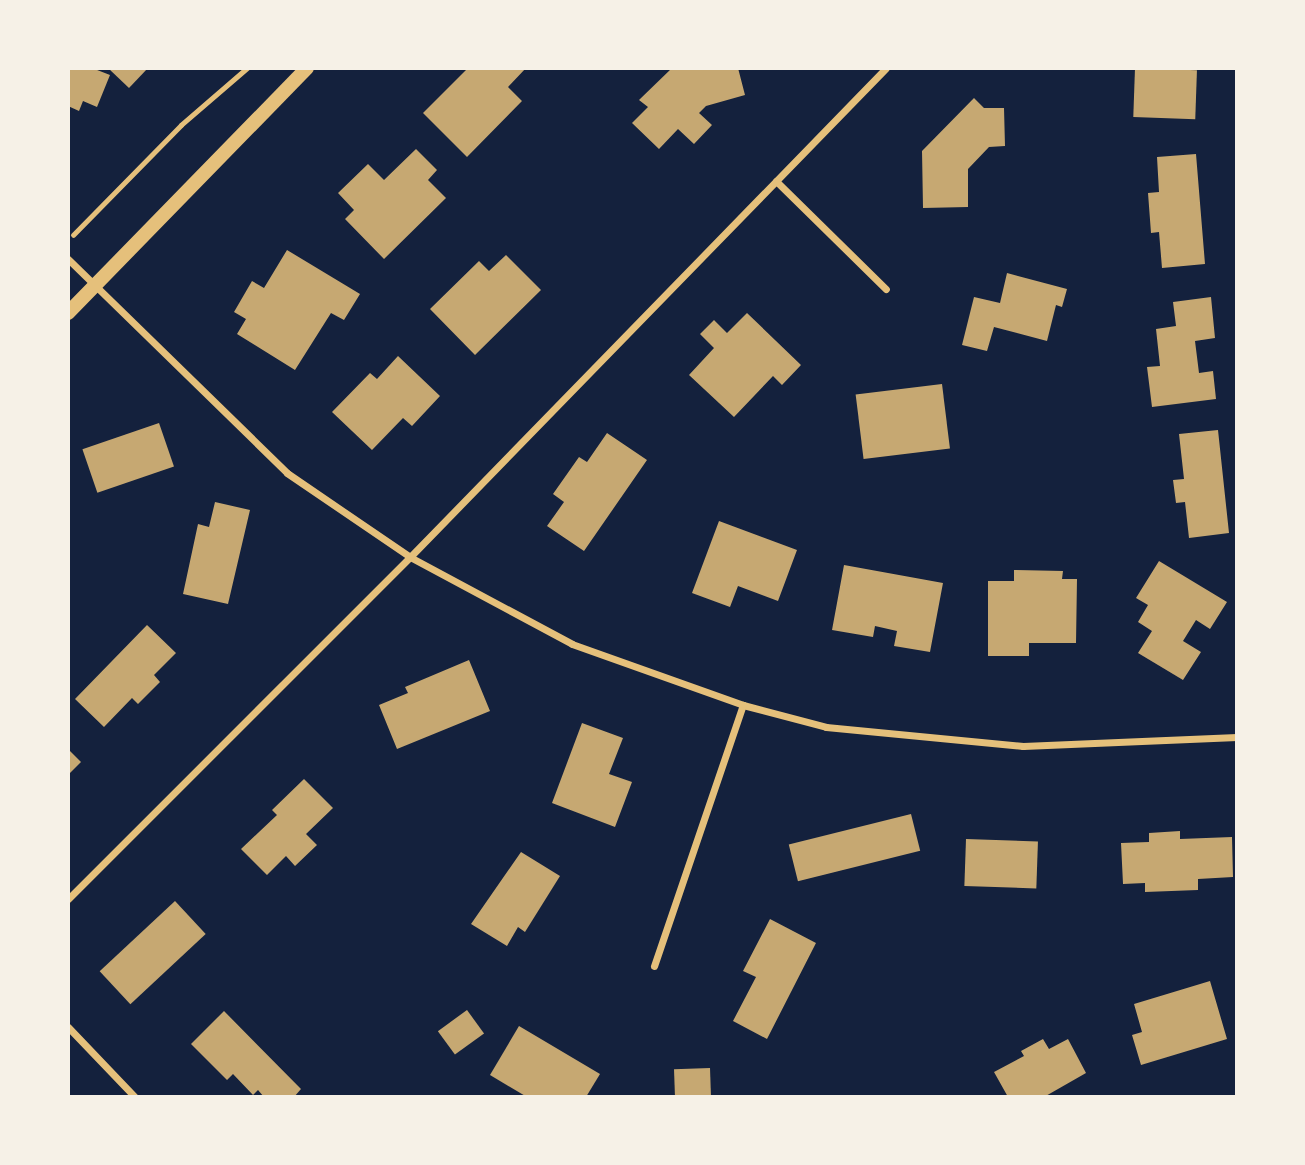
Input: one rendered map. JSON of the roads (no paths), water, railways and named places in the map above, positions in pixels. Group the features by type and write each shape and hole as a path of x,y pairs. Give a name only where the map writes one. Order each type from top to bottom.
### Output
{"main road":[{"path":"68,313 307,68"}],"street":[{"path":"68,899 410,557 886,68"},
{"path":"776,181 886,289"},
{"path":"68,259 287,473 410,557 572,645 743,705 826,727 1023,746 1237,737"},
{"path":"654,966 743,705"},
{"path":"68,1027 135,1097"}]}
